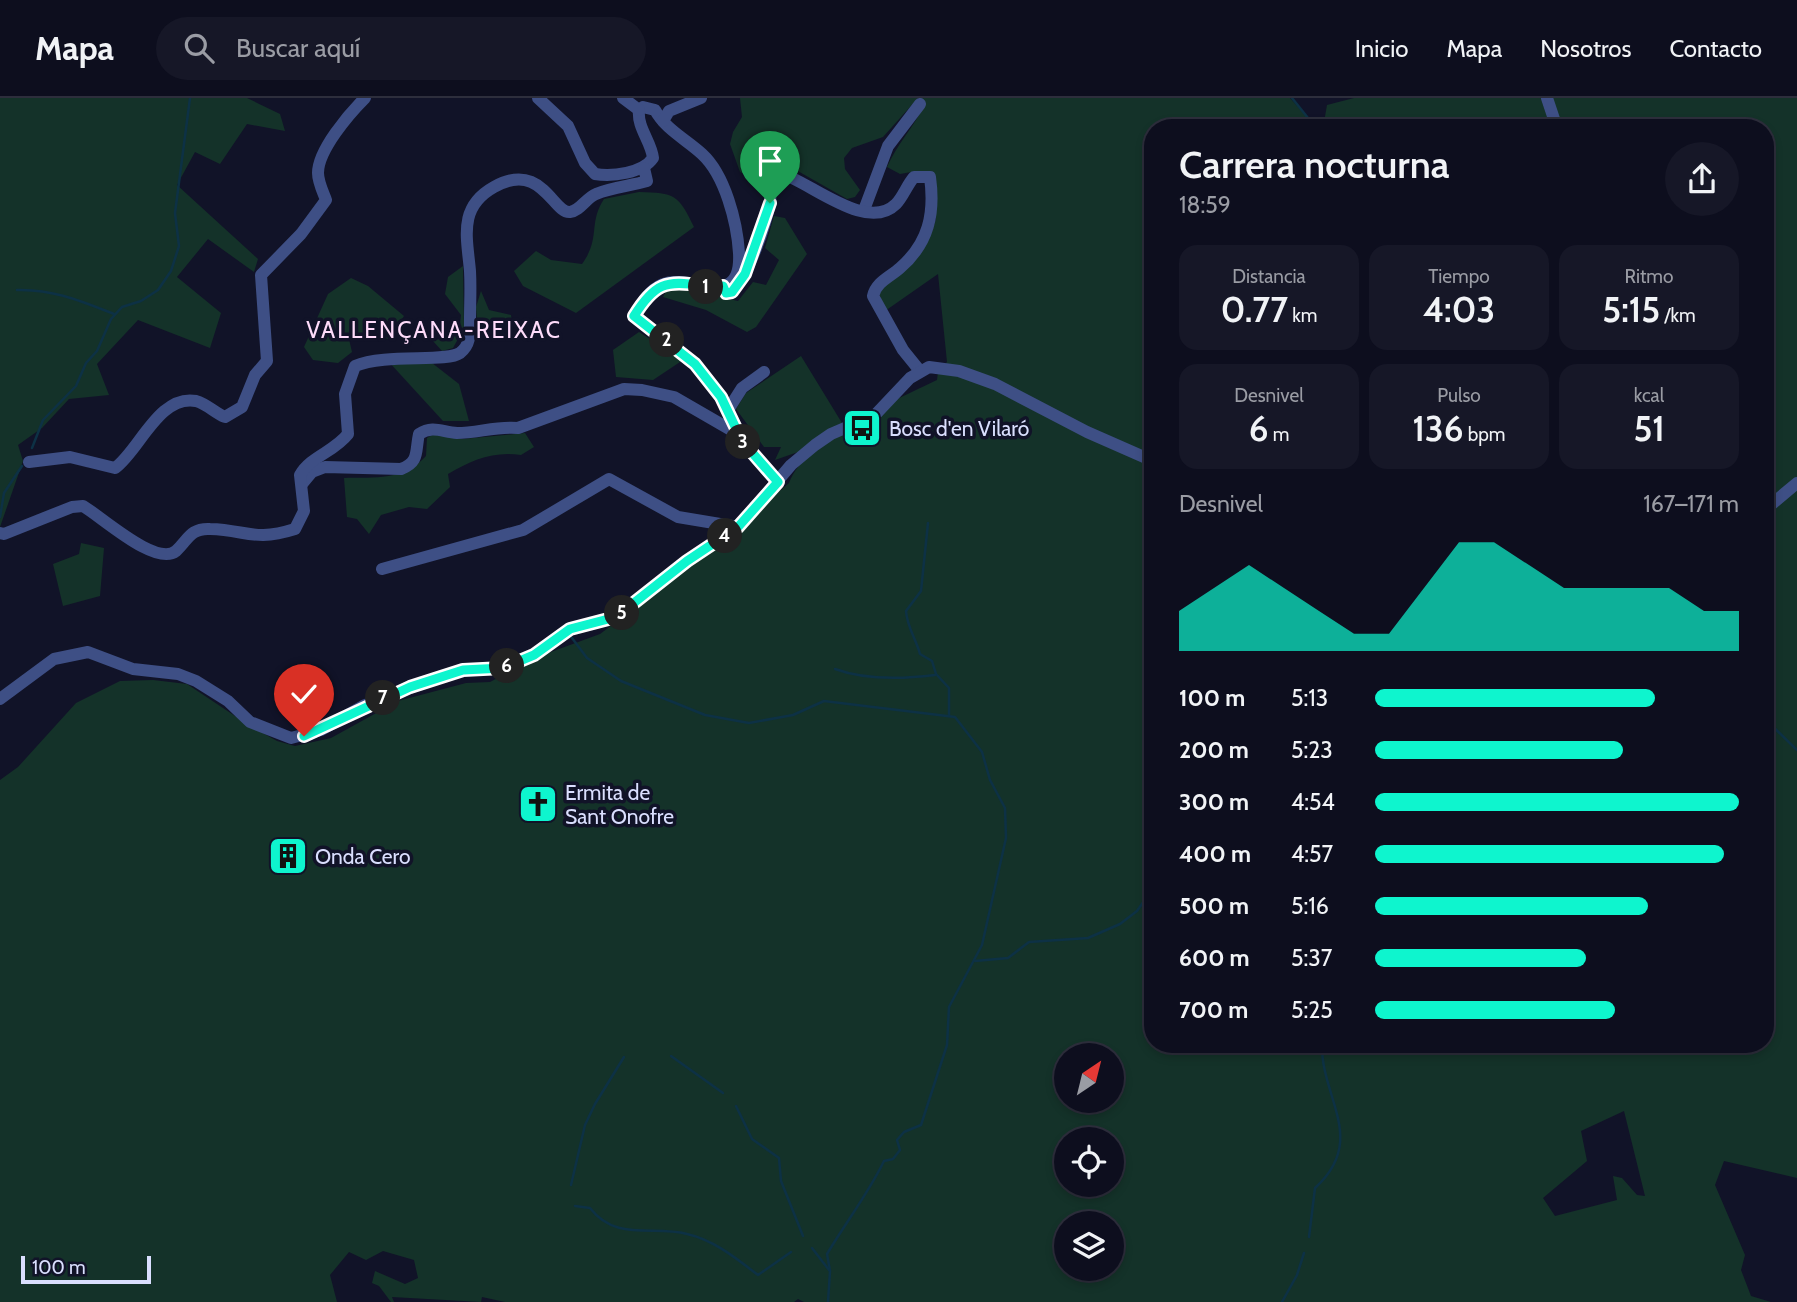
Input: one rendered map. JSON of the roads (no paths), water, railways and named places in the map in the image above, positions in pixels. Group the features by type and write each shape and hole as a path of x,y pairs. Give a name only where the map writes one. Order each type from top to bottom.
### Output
{"street":[{"path":"29,462 70,457 115,468 155,421 174,405 197,401 225,417 242,407 255,375 267,361 261,275 301,234 326,200 318,173 321,161 330,142 365,98"},
{"path":"538,98 568,127 584,163 595,174 604,176 644,168 653,158 639,122 639,110"},
{"path":"623,98 639,110"},
{"path":"663,121 669,111 701,98"},
{"path":"1547,98 1554,119"},
{"path":"863,210 888,146 920,104"},
{"path":"639,110 648,107 655,110 663,121 703,155 721,184 733,220 739,256 737,273 723,286 717,289 678,281 663,284 651,292 634,316 684,352 721,397 738,433 778,482"},
{"path":"0,533 83,506 137,543 164,556 173,554 188,535 198,530 219,530 258,537 295,529 304,510 300,475 304,468 335,448 348,435 345,394 355,366 396,356 451,358 461,353 468,343 472,290 464,235 466,219 482,195 510,180 524,181 549,192 558,208 567,213 575,211 598,193 648,181 644,168"},
{"path":"723,286 726,293 732,292 745,274 770,203 770,176 777,172 799,179 838,204 863,210 887,210 896,204 914,177 930,177 931,226 908,259 875,288 873,296 888,324 920,371"},
{"path":"0,699 54,659 88,652 133,669 178,674 196,681 228,701 250,722 291,738 304,736 410,687 463,670 503,668 534,655 570,629 616,617 687,561 738,527 815,444 831,434 876,415 920,371 942,367 995,384 1087,432 1144,457"},
{"path":"728,410 742,388 764,372"},
{"path":"302,484 312,472 325,467 401,469 412,465 418,456 419,434 428,429 456,433 501,426 518,428 624,389 659,392 674,397 738,433"},
{"path":"382,569 523,530 608,479 678,517 738,527"},
{"path":"1774,503 1797,484"}],"waterway":[{"path":"32,448 43,420 76,386 86,363 97,351 111,319 122,307 141,301 158,290 171,271 179,246 175,213 190,98"},
{"path":"1292,98 1308,119"},
{"path":"17,290 55,294 114,314"},
{"path":"0,517 4,493 22,466"},
{"path":"928,523 921,591 906,611 920,654 932,661 936,674 949,688 949,716"},
{"path":"572,638 587,658 621,681 705,715 749,723 793,715 824,701 955,717 982,752 990,780 1005,808 1006,838 982,945 949,1007 947,1045 921,1125 904,1132 897,1140 900,1150 893,1159 884,1161 827,1254 830,1271 828,1302"},
{"path":"835,669 884,678 935,675"},
{"path":"1774,728 1797,750"},
{"path":"975,961 1008,958 1029,942 1088,938 1120,924 1137,911 1144,901"},
{"path":"1309,1237 1315,1188 1330,1170 1338,1153 1340,1136 1323,1053"},
{"path":"671,1056 723,1093"},
{"path":"571,1185 585,1125 624,1057"},
{"path":"736,1106 752,1139 779,1158 781,1181 803,1236"},
{"path":"575,1206 590,1208 600,1219 623,1229 674,1232 697,1237 725,1251 758,1275 791,1252"},
{"path":"812,1248 829,1270"},
{"path":"1282,1302 1297,1275 1304,1253"}],"place":[{"name":"Bosc d'en Vilaró","path":"862,428"},
{"name":"Ermita de Sant Onofre","path":"538,804"},
{"name":"Onda Cero","path":"288,856"}],"district":[{"name":"VALLENÇANA-REIXAC","path":"434,330"}]}
